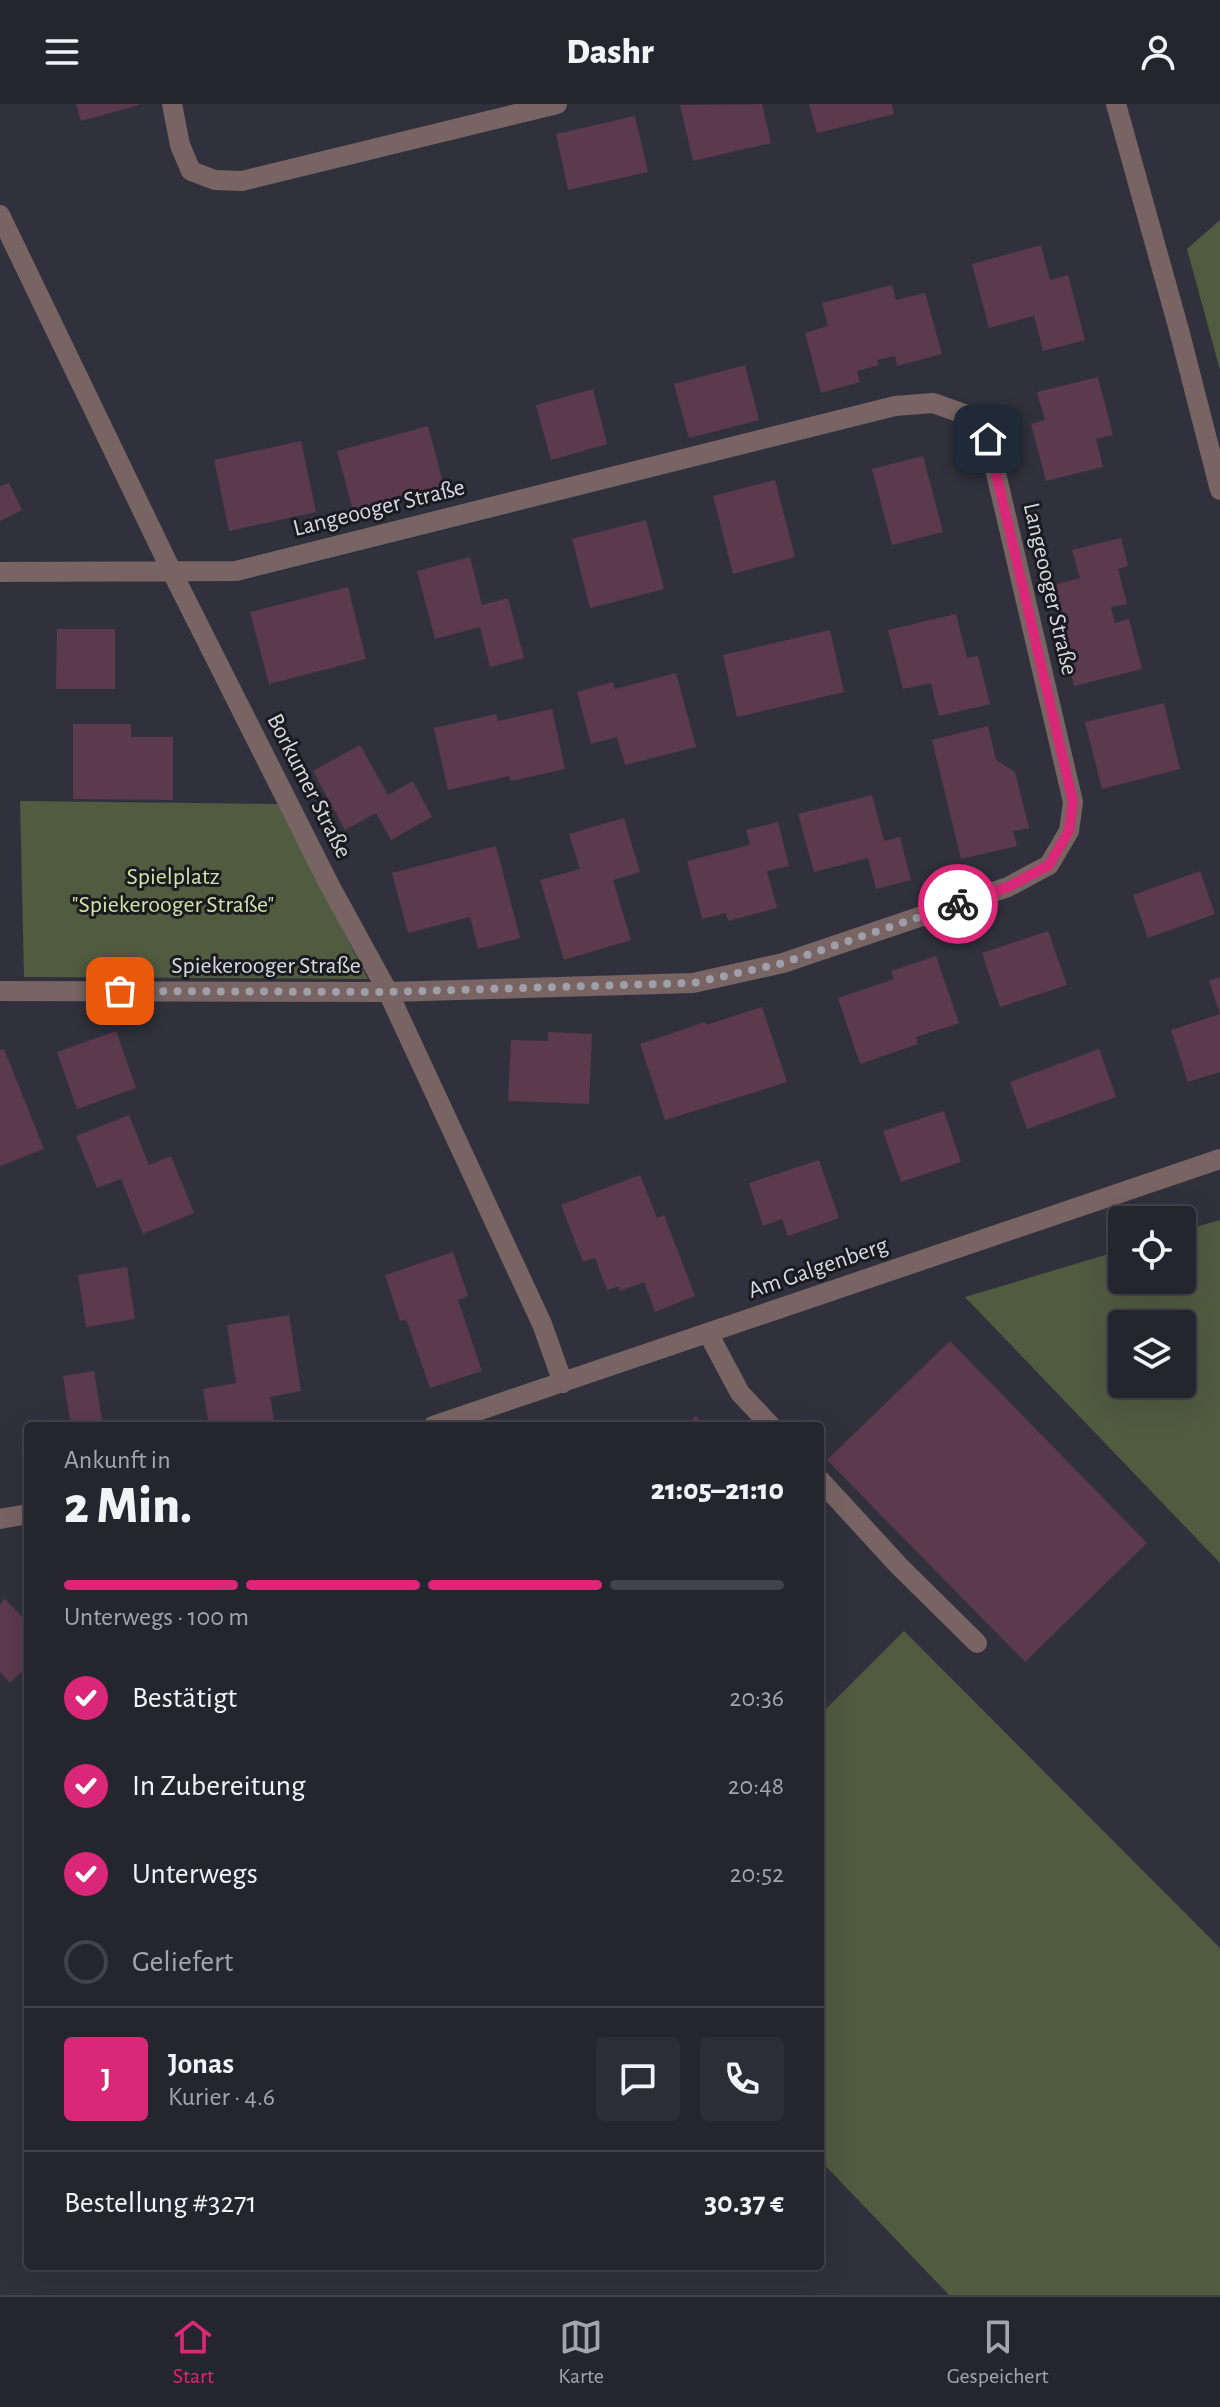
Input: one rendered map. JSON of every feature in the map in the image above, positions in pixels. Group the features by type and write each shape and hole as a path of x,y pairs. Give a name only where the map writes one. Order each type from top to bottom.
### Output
{"street":[{"path":"172,104 180,145 191,171 215,180 242,181 557,104"},
{"path":"1116,104 1220,490"},
{"name":"Borkumer Straße","path":"0,215 171,570 330,886 388,992 542,1324 563,1383"},
{"name":"Langeooger Straße","path":"171,570 236,571 895,406 933,403 967,415 988,439 1073,802 1069,831 1049,865 1008,887 783,963 693,983 388,992"},
{"path":"0,572 171,570"},
{"name":"Spiekerooger Straße","path":"0,991 388,992"},
{"name":"Am Galgenberg","path":"445,1422 1220,1159"},
{"path":"708,1333 740,1393 767,1422"},
{"path":"824,1484 899,1566 977,1643"},
{"path":"0,1519 24,1515"}],"green space":[{"path":"1220,220 1220,370 1187,249"},
{"name":"Spielplatz \"Spiekerooger Straße\"","path":"20,801 278,804 368,979 24,977"},
{"path":"1220,1220 1220,1563 965,1297 1108,1254 1108,1294 1196,1294 1196,1227"},
{"path":"904,1631 1220,1948 1220,2295 949,2295 824,2164 824,1711"}],"building":[{"path":"76,104 139,104 139,105 81,121"},
{"path":"762,104 771,143 693,161 680,105"},
{"path":"809,104 892,104 894,114 817,133"},
{"path":"635,116 648,172 568,190 556,134"},
{"path":"1041,245 1050,280 1068,275 1085,340 1043,351 1034,316 989,328 972,264"},
{"path":"892,285 896,300 925,293 942,354 897,366 895,356 877,360 879,365 857,371 860,382 821,393 805,333 828,326 822,303"},
{"path":"745,365 759,420 689,438 674,384"},
{"path":"1098,377 1113,435 1096,439 1103,467 1046,481 1031,424 1045,420 1037,392"},
{"path":"593,389 607,444 551,460 536,405"},
{"path":"428,426 445,490 354,514 337,451"},
{"path":"301,441 316,512 229,531 214,460"},
{"path":"923,456 943,532 892,545 872,469"},
{"path":"775,480 795,557 733,574 713,496"},
{"path":"9,483 22,510 0,521 0,486"},
{"path":"646,520 664,589 590,608 572,539"},
{"path":"1121,538 1128,566 1118,569 1127,604 1111,607 1115,623 1129,619 1142,669 1074,686 1050,586 1080,578 1072,550"},
{"path":"470,557 482,605 508,598 524,658 490,667 480,627 435,639 417,571"},
{"path":"348,587 366,659 269,684 250,612"},
{"path":"956,614 967,658 978,656 990,704 939,716 931,683 903,689 888,630"},
{"path":"57,629 115,629 115,689 56,689"},
{"path":"830,630 844,692 737,717 723,655"},
{"path":"676,673 696,747 625,765 617,737 591,744 577,692 613,682 615,689"},
{"path":"1164,703 1180,769 1102,789 1085,722"},
{"path":"552,709 565,769 511,781 509,776 448,790 434,728 496,714 498,721"},
{"path":"73,724 131,724 131,737 173,737 173,800 73,799"},
{"path":"988,726 996,760 1015,772 1029,828 1013,831 1017,846 961,859 932,740"},
{"path":"360,745 388,795 413,781 432,817 391,840 376,813 345,830 313,771"},
{"path":"872,795 884,841 900,837 911,880 876,889 868,858 814,872 798,814"},
{"path":"624,818 640,872 613,880 631,940 564,960 540,880 580,869 569,834"},
{"path":"778,822 789,866 767,871 777,908 728,921 726,913 702,919 687,861 750,845 746,830"},
{"path":"496,846 520,938 478,949 470,917 408,933 392,873"},
{"path":"1200,871 1215,914 1148,938 1133,895"},
{"path":"1048,931 1067,985 1000,1007 982,953"},
{"path":"936,956 959,1023 916,1037 918,1044 860,1064 838,998 894,979 891,971"},
{"path":"1220,977 1220,1014 1209,981"},
{"path":"762,1007 787,1082 665,1120 640,1044"},
{"path":"1220,1014 1220,1072 1188,1082 1171,1030"},
{"path":"116,1031 136,1088 77,1109 57,1052"},
{"path":"548,1032 592,1034 589,1104 508,1101 511,1040 548,1041"},
{"path":"4,1049 44,1149 0,1166 0,1050"},
{"path":"1099,1049 1116,1097 1027,1129 1010,1082"},
{"path":"944,1111 961,1162 901,1182 883,1131"},
{"path":"129,1115 149,1165 171,1156 194,1213 143,1234 121,1179 97,1188 76,1136"},
{"path":"819,1160 839,1218 788,1236 782,1219 763,1226 749,1183"},
{"path":"640,1175 657,1218 664,1215 695,1296 655,1312 644,1282 620,1291 619,1286 607,1290 595,1258 583,1262 561,1205"},
{"path":"453,1252 468,1296 458,1300 482,1371 430,1388 406,1319 400,1321 385,1275"},
{"path":"127,1267 135,1319 86,1327 78,1275"},
{"path":"289,1315 301,1391 270,1397 274,1422 208,1422 203,1389 236,1383 227,1325"},
{"path":"950,1341 1147,1543 1025,1662 827,1460"},
{"path":"94,1371 102,1422 61,1422 70,1420 63,1376"},
{"path":"5,1599 24,1619 24,1670 10,1683 0,1672 0,1604"}],"way so far":[{"path":"120,991 388,992 693,983 783,963 958,904"}],"route":[{"path":"958,904 1008,887 1049,865 1069,831 1073,802 988,439"}]}
